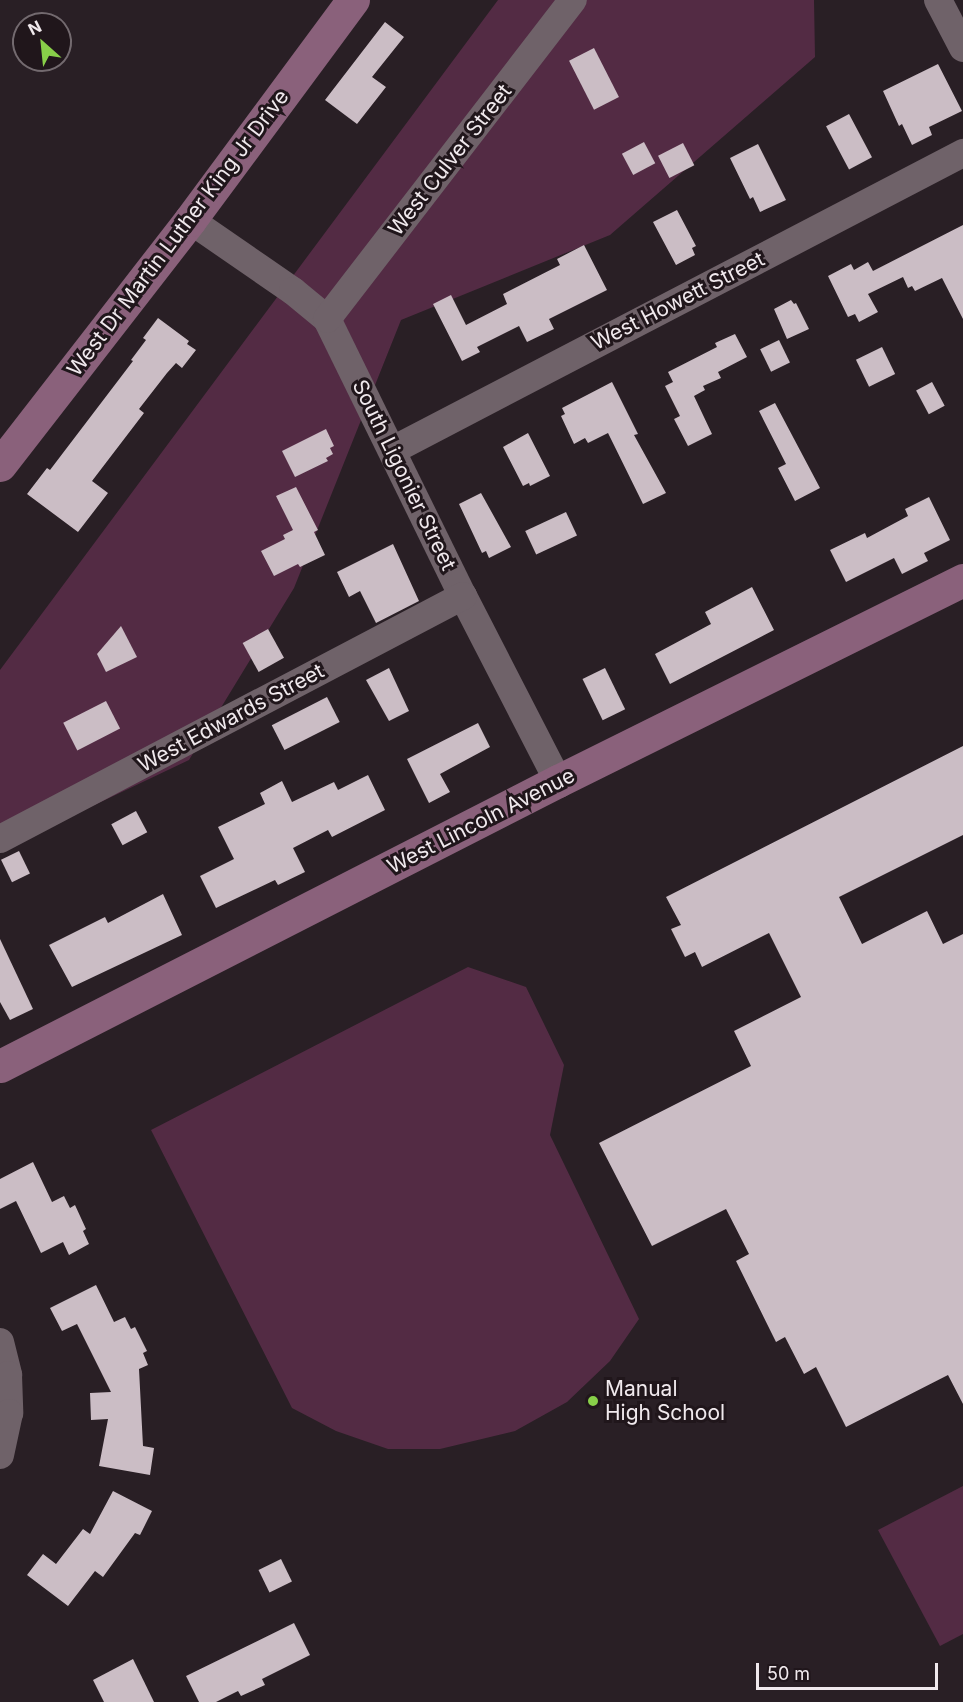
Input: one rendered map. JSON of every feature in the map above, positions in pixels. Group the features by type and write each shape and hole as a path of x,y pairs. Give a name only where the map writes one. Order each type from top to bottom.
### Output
{"main road":[{"name":"West Dr Martin Luther King Jr Drive","path":"0,465 190,220 353,0"},
{"name":"West Lincoln Avenue","path":"0,1066 558,781 963,579"}],"street":[{"name":"West Culver Street","path":"327,319 573,0"},
{"path":"938,0 963,48"},
{"name":"West Howett Street","path":"393,450 963,153"},
{"name":"South Ligonier Street","path":"190,220 293,291 327,319 463,596 558,781"},
{"name":"West Edwards Street","path":"0,839 463,596"},
{"path":"0,1342 8,1375 9,1413 0,1455"}],"shaded area":[{"path":"498,0 814,0 815,57 610,235 401,320 294,588 189,760 0,850 0,670"},
{"path":"468,967 526,987 564,1065 550,1135 639,1319 610,1361 567,1402 515,1431 440,1449 388,1449 336,1431 292,1408 151,1130"},
{"path":"963,1486 963,1634 940,1646 878,1530"}],"building":[{"path":"385,22 404,37 372,77 386,87 357,124 325,100"},
{"path":"594,48 619,97 594,110 569,61"},
{"path":"938,64 962,111 929,127 932,135 912,145 902,124 899,126 883,91"},
{"path":"849,114 872,157 849,169 826,126"},
{"path":"644,142 655,163 633,175 622,154"},
{"path":"683,143 694,165 669,178 658,156"},
{"path":"758,144 786,200 760,212 753,197 750,199 730,158"},
{"path":"677,210 696,246 692,248 695,255 676,265 653,222"},
{"path":"963,225 963,319 942,278 915,291 912,286 908,288 903,277 868,294 878,312 859,322 855,314 848,317 828,276 851,264 854,270 868,262 873,271"},
{"path":"584,245 607,290 549,319 554,329 527,342 519,326 477,347 480,352 462,361 433,304 451,295 466,325 507,304 503,294 560,265 557,259"},
{"path":"791,300 794,304 796,303 809,329 787,339 774,309"},
{"path":"158,318 189,341 187,344 196,350 182,368 176,363 167,373 139,409 144,413 92,481 108,493 78,532 27,494 47,468 50,470 133,361 131,360 146,340 143,338"},
{"path":"735,334 747,357 718,372 721,378 703,386 705,390 694,396 712,434 688,446 674,419 680,416 665,386 673,382 668,372 717,347 715,343"},
{"path":"779,340 790,362 771,372 760,349"},
{"path":"882,347 895,374 869,387 856,360"},
{"path":"612,382 638,434 634,435 666,493 643,504 608,433 588,443 585,438 574,444 561,416 565,414 562,408"},
{"path":"932,382 945,406 929,414 916,390"},
{"path":"775,403 820,488 795,501 778,468 786,464 759,411"},
{"path":"326,429 334,446 330,448 333,454 326,458 328,461 295,477 282,451"},
{"path":"528,433 550,476 530,486 529,483 523,486 503,447"},
{"path":"296,487 318,530 314,532 325,555 300,567 298,564 274,576 261,551 285,539 283,535 293,530 276,496"},
{"path":"481,493 511,547 489,558 486,551 482,553 459,504"},
{"path":"929,497 950,540 924,553 928,561 902,574 894,558 846,582 830,550 865,533 867,538 908,516 905,509"},
{"path":"566,512 577,536 536,555 525,531"},
{"path":"393,544 419,601 376,623 360,591 349,597 337,572"},
{"path":"752,587 774,630 670,684 655,654 711,624 705,612"},
{"path":"121,626 137,657 106,672 97,654"},
{"path":"268,629 284,658 259,672 243,643"},
{"path":"389,668 409,711 389,721 366,680"},
{"path":"605,668 625,709 603,720 583,679"},
{"path":"327,697 340,722 284,750 272,725"},
{"path":"106,701 120,729 77,750 63,723"},
{"path":"478,723 490,747 440,774 450,792 429,803 407,759"},
{"path":"963,746 963,835 839,897 862,944 927,911 943,944 963,934 963,1404 948,1375 846,1427 816,1367 804,1374 785,1337 776,1342 736,1261 749,1254 726,1209 652,1246 599,1143 751,1066 734,1031 801,997 769,933 702,967 695,952 685,957 671,929 681,925 666,897"},
{"path":"368,775 385,810 332,837 328,830 293,848 305,872 278,885 275,880 216,908 200,876 234,859 218,827 265,804 260,793 282,781 292,802 334,782 338,790"},
{"path":"136,811 147,832 123,845 111,824"},
{"path":"19,851 30,873 12,882 1,860"},
{"path":"163,894 182,935 72,987 49,945 105,917 108,923"},
{"path":"0,939 33,1009 10,1020 0,1002"},
{"path":"33,1162 52,1202 64,1196 70,1208 75,1205 86,1229 83,1231 89,1244 69,1255 63,1242 41,1253 16,1201 0,1209 0,1179"},
{"path":"96,1285 114,1322 125,1317 131,1329 135,1327 147,1351 143,1353 148,1365 139,1369 143,1446 154,1448 150,1475 99,1466 108,1419 91,1420 90,1393 111,1392 77,1324 62,1331 50,1308"},
{"path":"113,1491 152,1511 140,1535 135,1533 103,1577 95,1571 68,1606 27,1575 43,1554 56,1564 83,1529 90,1534"},
{"path":"281,1559 292,1581 269,1592 259,1570"},
{"path":"294,1623 310,1655 262,1679 265,1685 241,1696 238,1691 216,1702 199,1702 186,1676"},
{"path":"133,1659 154,1702 104,1702 93,1680"}],"place":[{"name":"Manual High School","path":"593,1401"}]}
